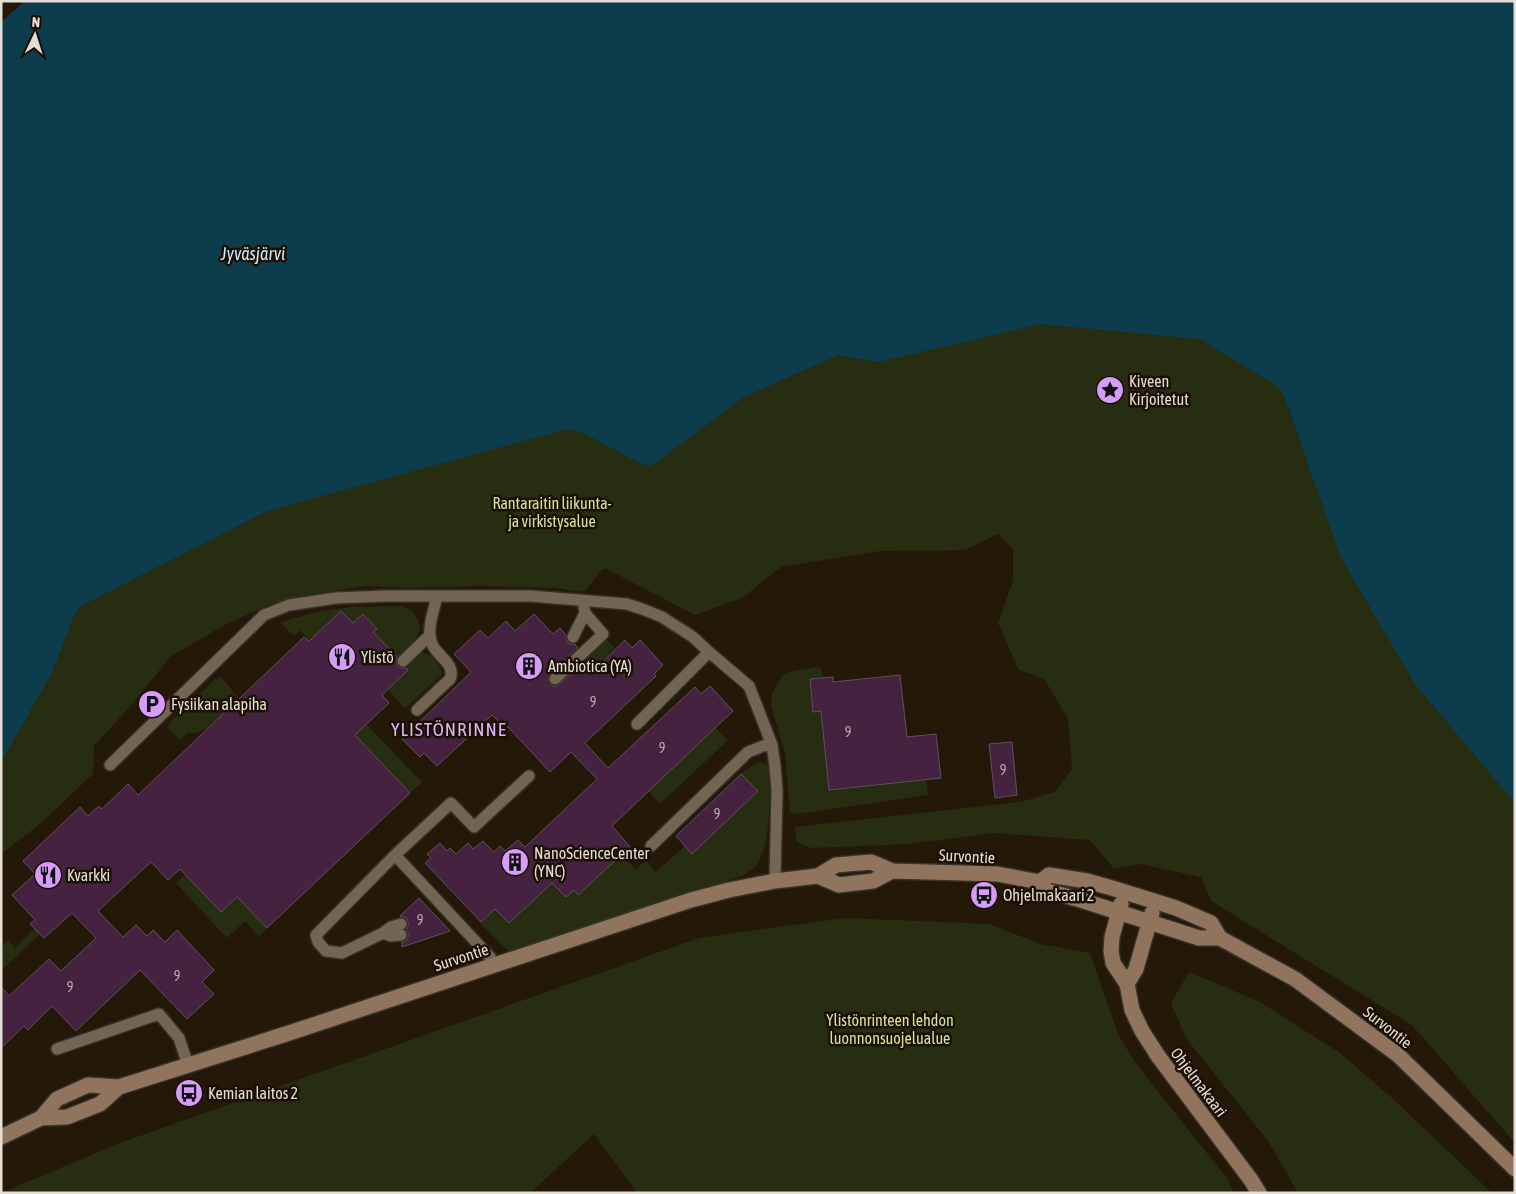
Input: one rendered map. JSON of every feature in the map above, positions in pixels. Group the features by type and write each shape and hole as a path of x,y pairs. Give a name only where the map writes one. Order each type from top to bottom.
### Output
{"main road":[{"name":"Survontie","path":"1,1137 41,1118 57,1099 88,1085 119,1087 691,900 775,881 818,876 836,865 871,862 892,871 997,874 1040,882 1047,890 1199,938 1220,938 1295,979 1398,1055 1515,1169"},
{"name":"Survontie","path":"1040,882 1049,876 1087,881 1176,908 1211,923 1220,938"},
{"name":"Ohjelmakaari","path":"1124,892 1110,951 1112,963 1127,984 1132,1010 1142,1031 1158,1056 1259,1193"},
{"path":"1127,984 1136,969 1155,902"},
{"name":"Survontie","path":"41,1118 62,1118 86,1110 104,1102 119,1087"}],"lane":[{"path":"110,765 264,615 289,605 336,598 385,596 530,596 628,604 662,617 694,637 749,686 772,745 777,790 775,881"},
{"path":"403,661 428,637 437,596"},
{"path":"555,679 603,634 585,613 583,600"},
{"path":"573,637 585,613"},
{"path":"417,710 450,679 452,674 451,668 433,648 428,637"},
{"path":"638,724 709,652"},
{"path":"651,846 748,752 763,746 772,745"},
{"path":"401,930 391,927 383,933 342,953 326,951 318,942 316,935 395,855 451,803 474,827 529,776"},
{"path":"395,855 490,957 493,965"},
{"path":"56,1049 159,1014 179,1038 188,1065"}],"green space":[{"name":"Rantaraitin liikunta- ja virkistysalue","path":"1220,212 1515,647 1515,1143 1412,1025 1211,901 1201,877 1140,864 1114,869 1090,840 994,833 908,844 811,848 797,842 795,827 1020,802 1055,792 1072,769 1068,719 1045,680 1018,669 998,623 1013,581 1013,549 998,534 965,550 880,551 781,567 742,598 695,615 607,569 603,569 584,592 555,588 480,586 407,588 366,586 311,594 271,604 226,624 170,657 133,703 94,746 93,774 40,824 1,854 1,652 54,563"},
{"path":"401,606 412,610 418,620 420,629 413,644 397,658 373,632 377,628 363,614 353,623 341,611 318,632 313,644 300,630 294,636 280,622 316,612 351,607"},
{"path":"604,637 615,648 564,696 554,686"},
{"path":"421,652 434,660 440,667 442,674 405,709 388,689 408,670 406,667"},
{"path":"821,668 823,678 810,680 813,711 821,711 829,790 926,780 928,795 796,814 790,813 785,754 771,704 772,694 782,676 789,672"},
{"path":"221,677 236,695 229,702 232,706 207,728 195,733 188,733 180,740 168,728 169,723 215,679"},
{"path":"366,724 422,782 410,793 355,735"},
{"path":"716,728 728,740 660,804 648,791"},
{"path":"760,762 768,765 770,771 767,831 758,863 743,876 511,951 507,950 481,924 495,909 509,923 552,883 566,897 573,890 578,895 606,869 617,849 636,870 644,862 643,857 656,872 685,846 692,853 758,792 741,774"},
{"path":"185,874 237,897 267,928 259,936 245,921 227,938 176,883"},
{"name":"Ylistönrinteen lehdon luonnonsuojelualue","path":"845,918 989,924 1041,944 1090,953 1118,1034 1134,1061 1228,1180 1234,1193 637,1193 594,1134 530,1193 1,1193 117,1144 699,938"},
{"path":"35,928 40,934 1,971 1,947 8,940 15,948"},
{"path":"1189,972 1260,1002 1340,1053 1392,1098 1492,1193 1298,1193 1268,1141 1186,1038 1171,1003"}],"water":[{"name":"Jyväsjärvi","path":"25,1 1515,1 1515,803 1415,684 1341,558 1281,390 1200,339 1040,324 879,362 838,355 744,397 649,466 581,432 564,430 267,511 83,605 73,618 51,675 1,762 1,22"}],"building":[{"path":"341,611 353,623 363,614 377,629 373,632 397,657 397,666 408,670 382,695 389,703 355,735 410,793 267,928 237,897 221,912 180,869 168,880 151,862 98,911 123,937 136,925 147,936 153,930 165,942 177,930 214,970 202,982 214,994 187,1019 140,970 76,1031 52,1006 28,1030 24,1026 1,1048 1,987 9,996 49,959 61,971 96,938 72,913 44,938 30,924 35,920 12,895 35,874 23,861 80,807 88,816 99,806 102,809 128,784 138,795 304,637 309,641"},
{"path":"534,614 553,634 560,628 566,635 567,642 575,644 578,648 550,674 548,680 552,686 560,684 588,659 596,668 625,640 632,648 640,640 663,665 654,674 656,676 585,743 608,768 695,687 701,694 710,686 733,711 612,826 630,847 578,895 574,890 566,897 552,883 509,923 495,909 481,922 425,863 431,858 427,854 440,843 447,851 450,848 456,854 468,843 473,849 483,841 494,852 500,846 505,851 518,840 525,847 597,779 571,752 550,772 508,727 506,729 492,715 437,766 424,753 420,757 402,739 471,672 454,654 480,630 488,638 506,621 515,631"},
{"path":"900,675 907,737 936,734 941,778 829,790 821,711 813,712 810,679 833,677 833,682"},
{"path":"1012,742 1017,795 995,798 989,744"},
{"path":"741,774 758,791 692,854 676,836"},
{"path":"419,898 450,931 402,947 402,942 408,938 406,930 408,922 406,918 400,916"}],"place":[{"name":"Kiveen Kirjoitetut","path":"1110,390"},
{"name":"Ylistö","path":"342,657"},
{"name":"Ambiotica (YA)","path":"529,666"},
{"name":"Fysiikan alapiha","path":"152,704"},
{"name":"NanoScienceCenter (YNC)","path":"515,862"},
{"name":"Kvarkki","path":"48,875"},
{"name":"Ohjelmakaari 2","path":"984,895"},
{"name":"Kemian laitos 2","path":"189,1093"}],"district":[{"name":"YLISTÖNRINNE","path":"449,729"}]}
